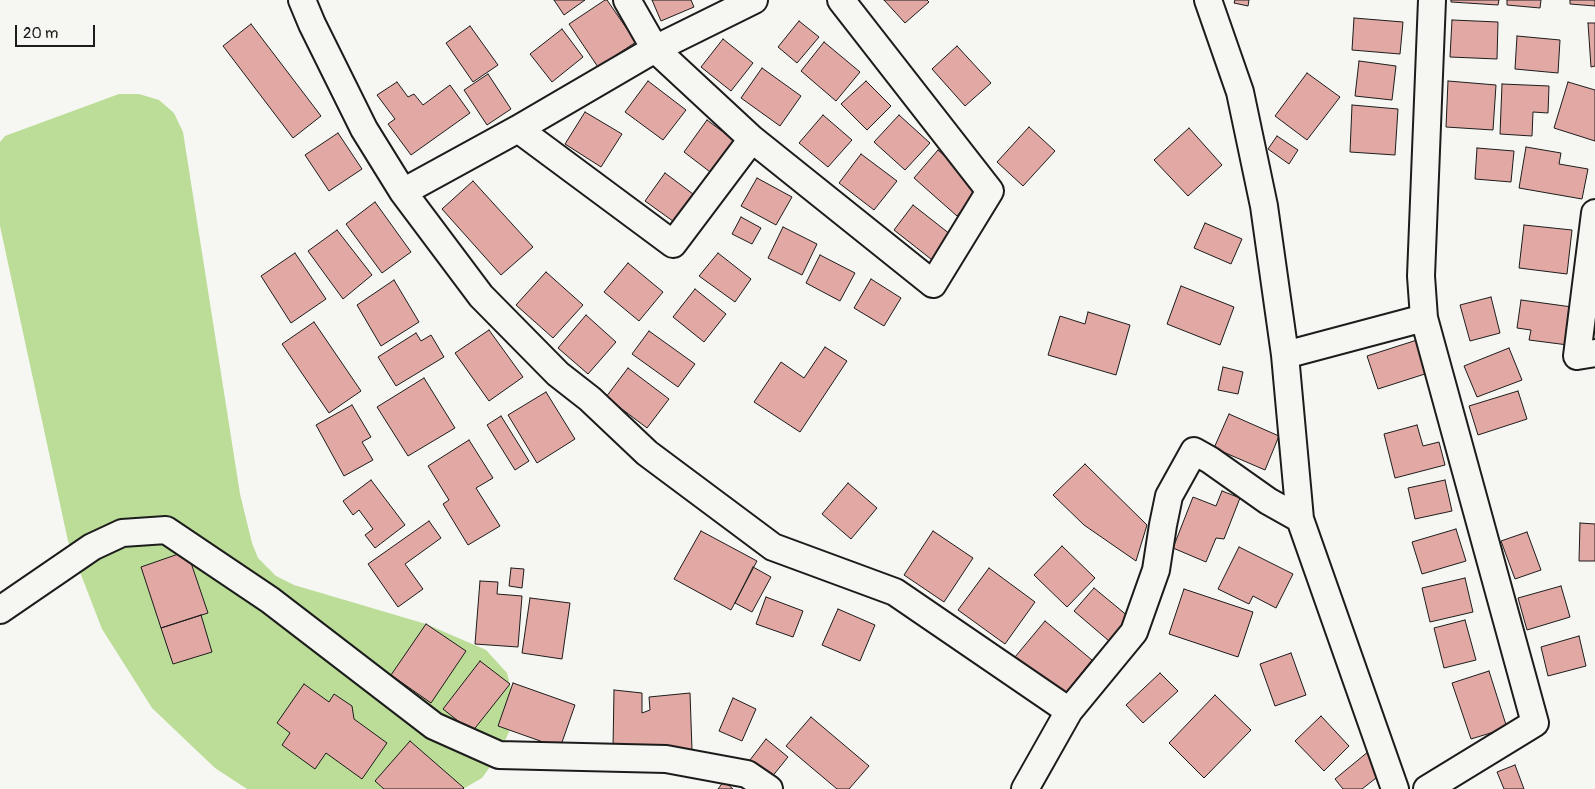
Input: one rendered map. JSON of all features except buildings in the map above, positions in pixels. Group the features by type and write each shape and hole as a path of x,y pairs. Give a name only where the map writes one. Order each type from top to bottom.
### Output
{"street":[{"path":"302,0 364,129 403,192 481,296 558,374 590,399 647,453 773,547 895,592 1069,711"},
{"path":"628,0 655,49 752,140 933,284 990,191 841,0"},
{"path":"403,192 518,130 655,49 754,0"},
{"path":"1208,0 1240,92 1264,206 1285,355 1300,519 1395,789"},
{"path":"1427,789 1535,723 1424,318 1421,276 1432,0"},
{"path":"518,130 673,244 752,140"},
{"path":"1595,212 1577,356 1595,353"},
{"path":"1285,355 1424,318"},
{"path":"1025,789 1069,711 1134,632 1156,570 1169,496 1194,451 1300,519"},
{"path":"0,610 92,546 122,533 166,530 270,600 434,726 499,755 666,759 746,774 769,789"}],"green space":[{"path":"119,94 139,94 159,100 174,113 183,132 240,494 252,543 258,558 276,576 294,585 426,624 486,650 507,673 517,714 499,754 482,778 463,789 247,789 215,768 152,708 102,629 68,541 0,226 0,142 5,136"}]}
